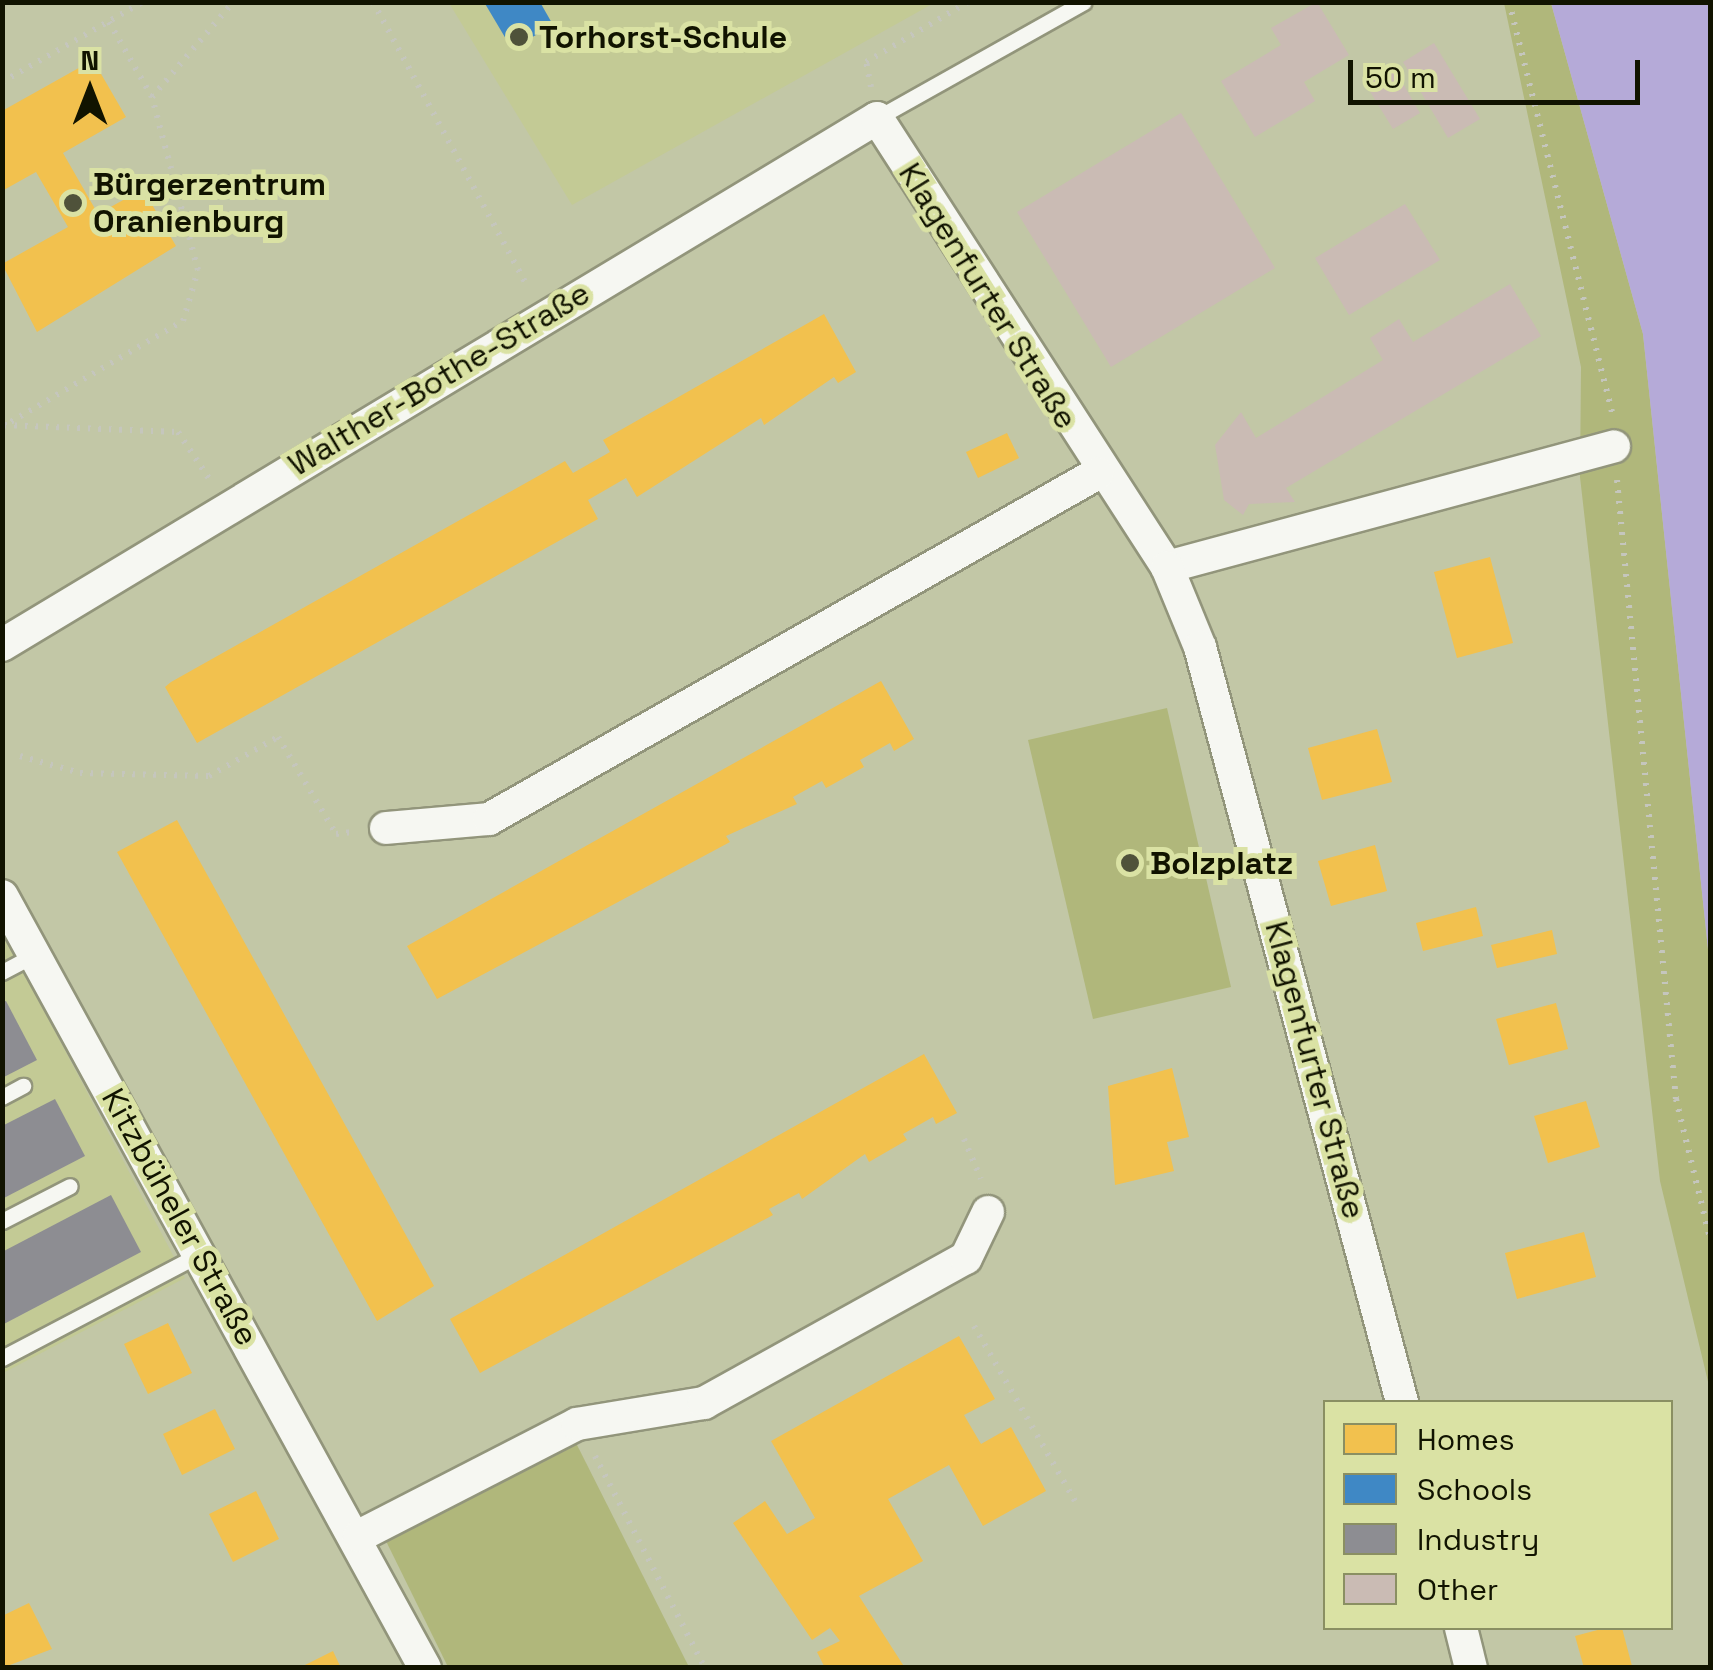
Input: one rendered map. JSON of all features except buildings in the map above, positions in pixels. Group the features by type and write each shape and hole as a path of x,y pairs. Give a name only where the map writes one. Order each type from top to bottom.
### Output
{"street":[{"name":"Klagenfurter Straße","path":"877,118 1098,473 1167,568 1236,768 1401,1400"},
{"name":"Walther-Bothe-Straße","path":"2,646 877,118"},
{"path":"1167,568 1614,446"},
{"path":"386,828 489,819 1098,473"},
{"name":"Kitzbüheler Straße","path":"2,896 359,1536 425,1668"},
{"path":"359,1536 578,1424 704,1403 966,1258 988,1212"},
{"path":"1462,1630 1472,1668"}],"lane":[{"path":"877,118 1084,2"},
{"path":"2,972 34,955"},
{"path":"2,1097 23,1086"},
{"path":"2,1221 70,1186"},
{"path":"2,1358 200,1254"}],"path":[{"path":"2,82 143,2"},
{"path":"152,97 233,2"},
{"path":"373,2 518,269"},
{"path":"877,118 866,62 968,2"},
{"path":"1509,2 1610,380 1676,1099 1710,1239"},
{"path":"3,425 183,321 198,270 152,97 109,22"},
{"path":"3,425 178,432 199,462"},
{"path":"20,756 80,772 209,776 278,737 336,834 386,828"},
{"path":"974,1326 1075,1501"},
{"path":"591,1448 705,1668"}],"shaded area":[{"path":"449,3 934,3 572,205"},
{"path":"1504,3 1551,3 1643,334 1710,968 1710,1390 1660,1181 1580,477 1581,367"},
{"path":"1551,3 1710,3 1710,968 1643,334"},
{"name":"Bolzplatz","path":"1167,708 1231,987 1093,1019 1028,740"},
{"path":"2,931 185,1278 3,1373 2,1373"},
{"path":"575,1441 689,1667 448,1667 386,1541"}],"place":[{"name":"Torhorst-Schule","path":"519,37"},
{"name":"Bürgerzentrum Oranienburg","path":"73,203"},
{"name":"Bolzplatz","path":"1130,863"}]}
